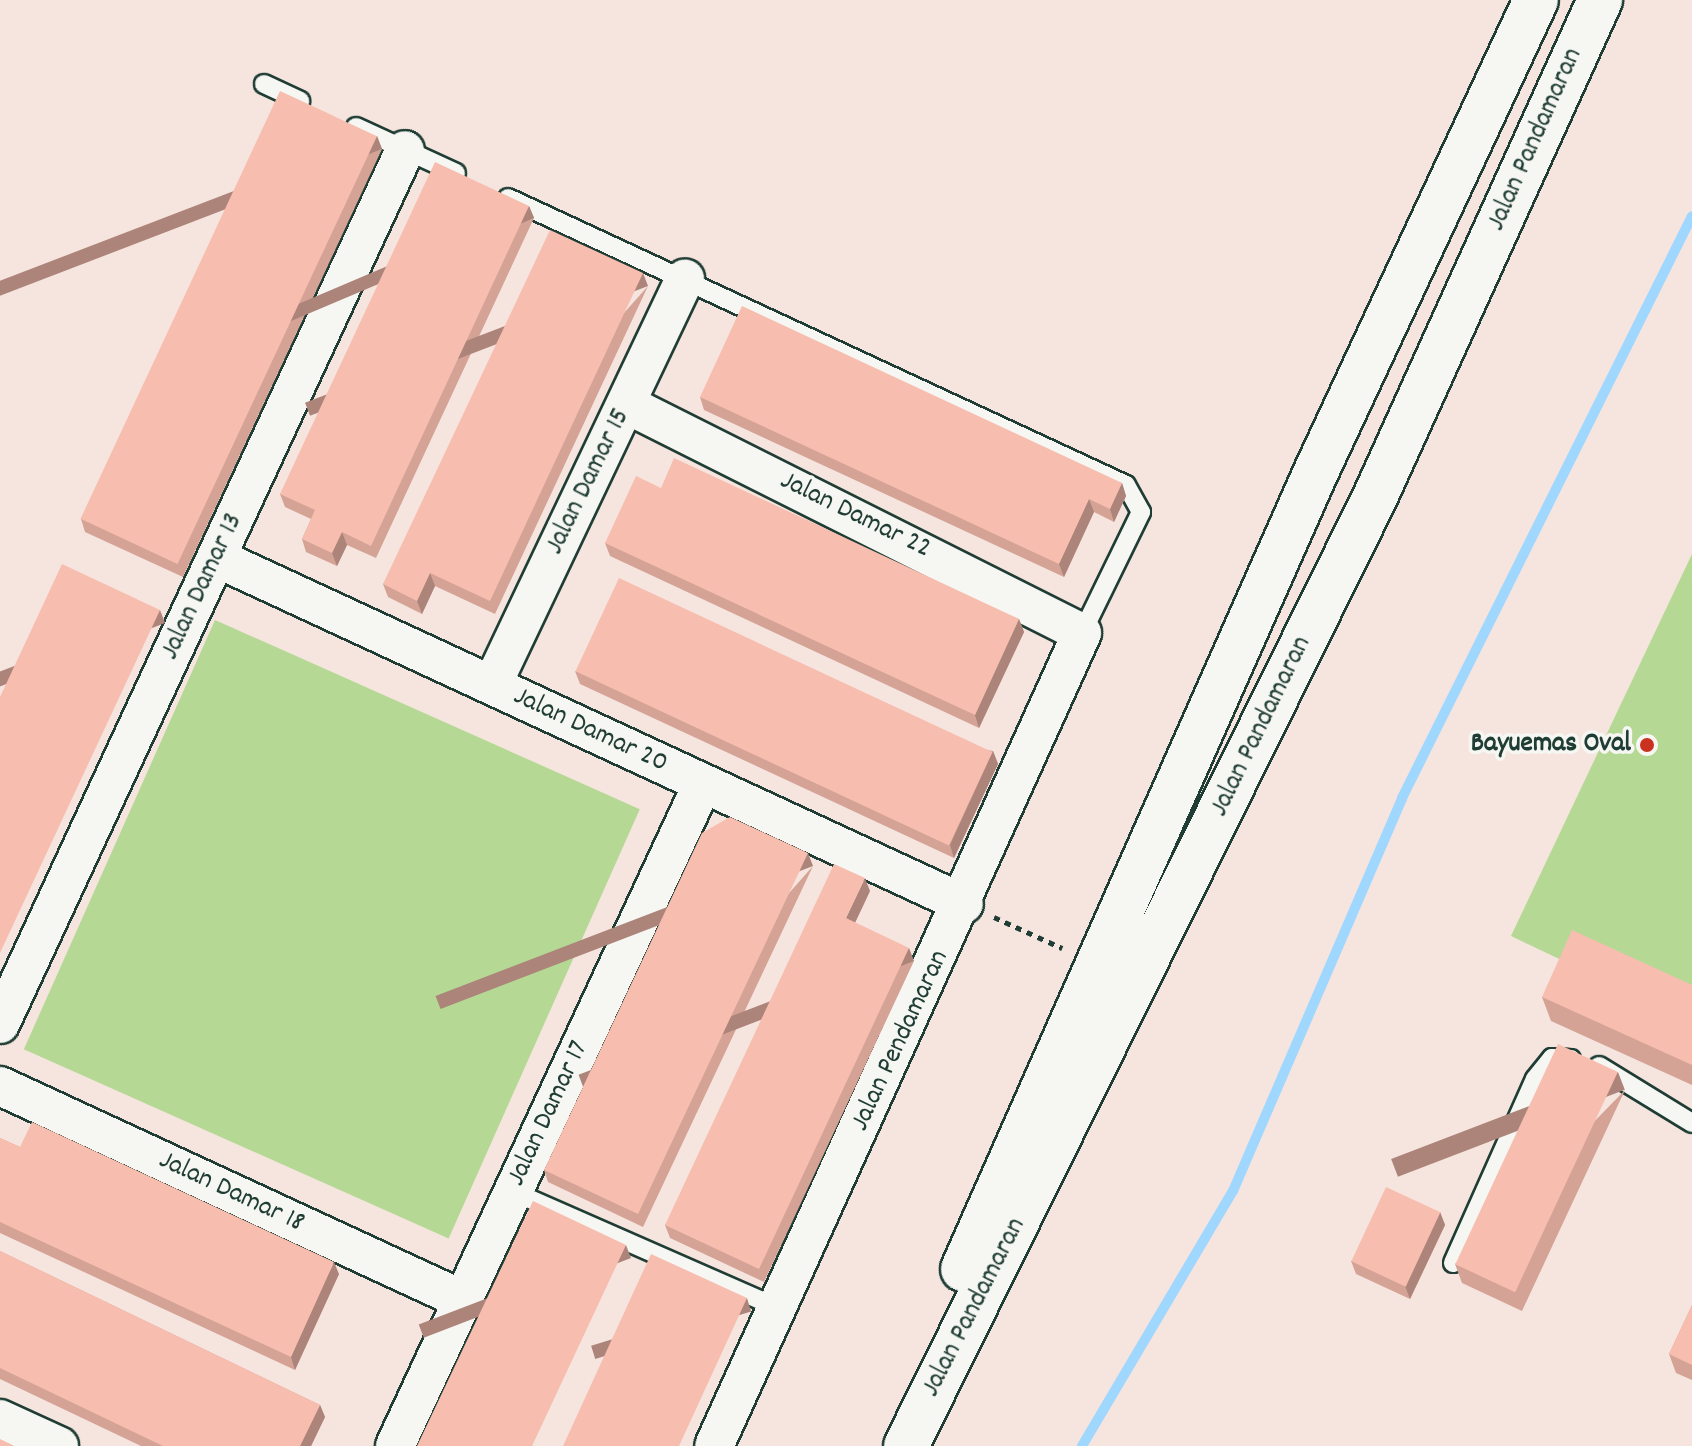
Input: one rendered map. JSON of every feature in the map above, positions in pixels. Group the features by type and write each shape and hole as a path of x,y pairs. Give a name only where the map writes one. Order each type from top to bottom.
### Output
{"main road":[{"name":"Jalan Pandamaran","path":"906,1446 1375,497 1600,0"},
{"name":"Jalan Pandamaran","path":"884,1446 1101,965 1314,476 1524,12"}],"street":[{"name":"Jalan Damar 13","path":"0,1024 405,150"},
{"name":"Jalan Damar 15","path":"492,685 685,279"},
{"name":"Jalan Damar 22","path":"626,404 1082,633"},
{"name":"Jalan Damar 20","path":"217,558 964,904"},
{"name":"Jalan Pendamaran","path":"714,1446 964,904 1082,633"},
{"name":"Jalan Damar 17","path":"395,1446 703,783"},
{"name":"Jalan Damar 18","path":"0,1086 463,1300"},
{"path":"0,1419 59,1446"}],"lane":[{"path":"264,84 1126,485 1140,498 1141,512 1082,633"},
{"path":"1453,1263 1535,1079 1552,1058 1586,1060 1692,1123"},
{"path":"514,1192 778,1308"}],"path":[{"path":"964,904 1101,965"}],"green space":[{"name":"Bayuemas Oval","path":"1692,554 1692,1022 1511,936"},
{"path":"215,620 640,809 449,1238 24,1049"}],"building":[{"path":"280,91 377,136 177,564 81,519"},
{"path":"435,162 529,206 371,546 342,532 332,553 302,539 315,510 280,494"},
{"path":"550,230 643,273 490,601 430,573 417,601 383,584"},
{"path":"742,306 1122,483 1110,509 1089,499 1059,564 700,397"},
{"path":"674,458 1019,619 975,715 605,543 636,476 661,488"},
{"path":"62,564 160,610 0,953 0,697"},
{"path":"619,578 992,752 949,845 575,671"},
{"path":"730,817 808,853 638,1214 544,1170 702,833"},
{"path":"834,864 865,878 846,918 909,948 759,1269 665,1225"},
{"path":"1572,930 1692,985 1692,1065 1542,997"},
{"path":"1558,1044 1618,1072 1515,1292 1455,1264"},
{"path":"32,1122 334,1262 291,1357 0,1222 0,1138 20,1147"},
{"path":"1386,1187 1440,1212 1406,1287 1351,1261"},
{"path":"533,1201 626,1245 532,1446 417,1446"},
{"path":"0,1251 320,1405 300,1446 163,1446 0,1368"},
{"path":"651,1254 747,1298 679,1446 563,1446"},
{"path":"1692,1305 1692,1365 1669,1354"},
{"path":"0,1439 14,1446 0,1446"}],"waterway":[{"path":"1082,1446 1233,1191 1402,798 1692,216"}],"place":[{"name":"Bayuemas Oval","path":"1647,745"}]}
